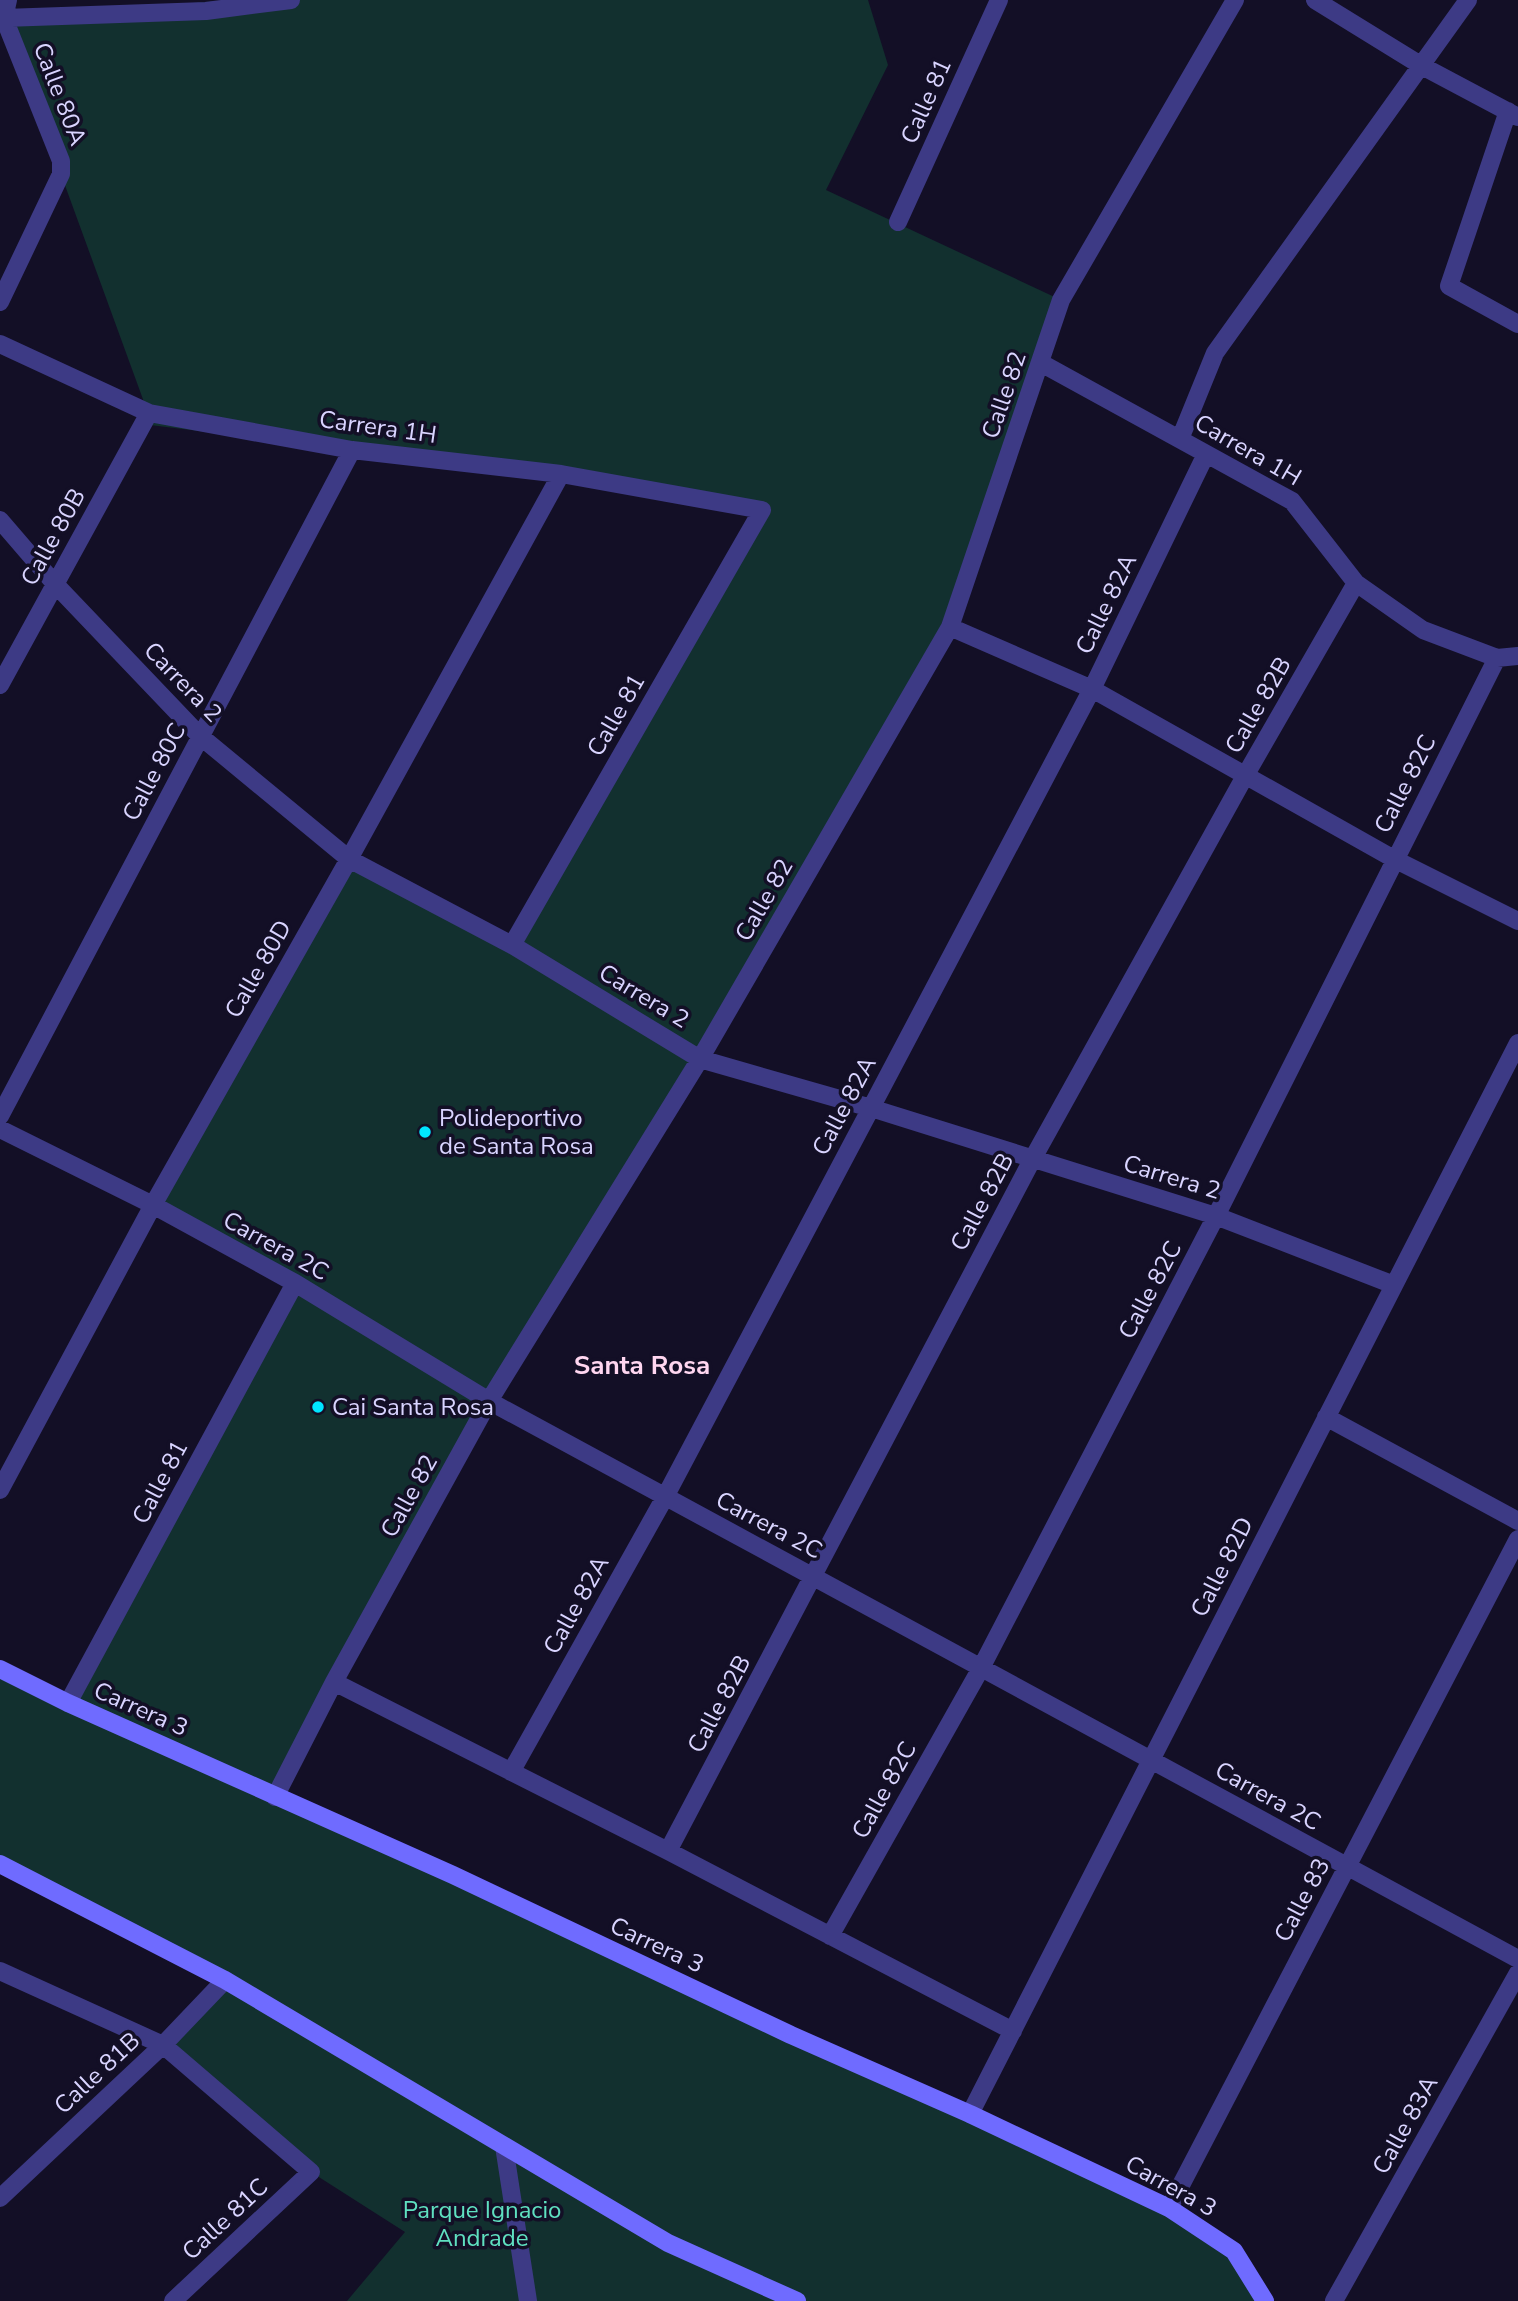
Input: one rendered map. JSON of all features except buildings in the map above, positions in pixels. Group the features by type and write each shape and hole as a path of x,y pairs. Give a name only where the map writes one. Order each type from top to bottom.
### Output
{"main road":[{"name":"Carrera 3","path":"0,1669 68,1703 453,1875 791,2035 970,2114 1168,2208 1234,2251 1265,2301"},
{"path":"0,1864 225,1980 668,2243 797,2301"}],"street":[{"path":"6,9 208,6 292,0"},
{"name":"Calle 81","path":"898,222 999,0"},
{"name":"Calle 82","path":"275,1797 334,1682 489,1401 700,1059 950,627 1061,300 1235,0"},
{"path":"1315,0 1422,66 1513,114 1449,286 1518,324"},
{"path":"1180,439 1215,353 1468,0"},
{"name":"Calle 80A","path":"0,302 61,174 61,161 6,9"},
{"name":"Carrera 1H","path":"0,344 149,413 352,450 561,474 762,510"},
{"name":"Carrera 1H","path":"1041,363 1292,500 1356,583 1423,630 1497,658 1518,656"},
{"name":"Calle 80B","path":"0,685 149,413"},
{"name":"Calle 80C","path":"0,1116 352,450"},
{"name":"Calle 82A","path":"511,1772 665,1497 1092,689 1206,454"},
{"name":"Calle 80D","path":"0,1490 153,1205 349,859 561,474"},
{"name":"Calle 81","path":"512,945 762,510"},
{"name":"Carrera 2","path":"0,520 55,584 200,736 349,859 512,945 700,1059 871,1108 1216,1216 1394,1285"},
{"name":"Calle 82B","path":"668,1852 1032,1160 1245,776 1356,583"},
{"path":"950,627 1092,689 1394,859 1518,921"},
{"name":"Calle 82C","path":"830,1936 981,1668 1216,1216 1497,658"},
{"name":"Calle 82D","path":"970,2114 1518,1043"},
{"name":"Carrera 2C","path":"0,1129 153,1205 295,1283 489,1401 1518,1959"},
{"name":"Calle 81","path":"68,1703 295,1283"},
{"path":"1326,1417 1518,1521"},
{"name":"Calle 83","path":"1168,2208 1518,1539"},
{"path":"334,1682 1013,2031"},
{"path":"0,1971 163,2045"},
{"name":"Calle 83A","path":"1334,2301 1518,1973"},
{"name":"Calle 81B","path":"0,2198 163,2045 225,1980"},
{"name":"Calle 81C","path":"163,2045 311,2172 182,2298"},
{"path":"503,2146 528,2301"}],"green space":[{"name":"Parque Ignacio Andrade","path":"230,0 868,0 888,65 826,190 1061,300 950,627 489,1401 276,1797 1167,2212 1228,2252 1260,2301 347,2301 405,2232 311,2172 163,2045 224,1980 0,1861 0,1669 68,1703 293,1287 153,1205 349,859 512,945 762,510 352,450 142,424 148,413 4,18"}],"place":[{"name":"Polideportivo de Santa Rosa","path":"425,1132"},
{"name":"Cai Santa Rosa","path":"318,1407"}],"district":[{"name":"Santa Rosa","path":"642,1365"}]}
